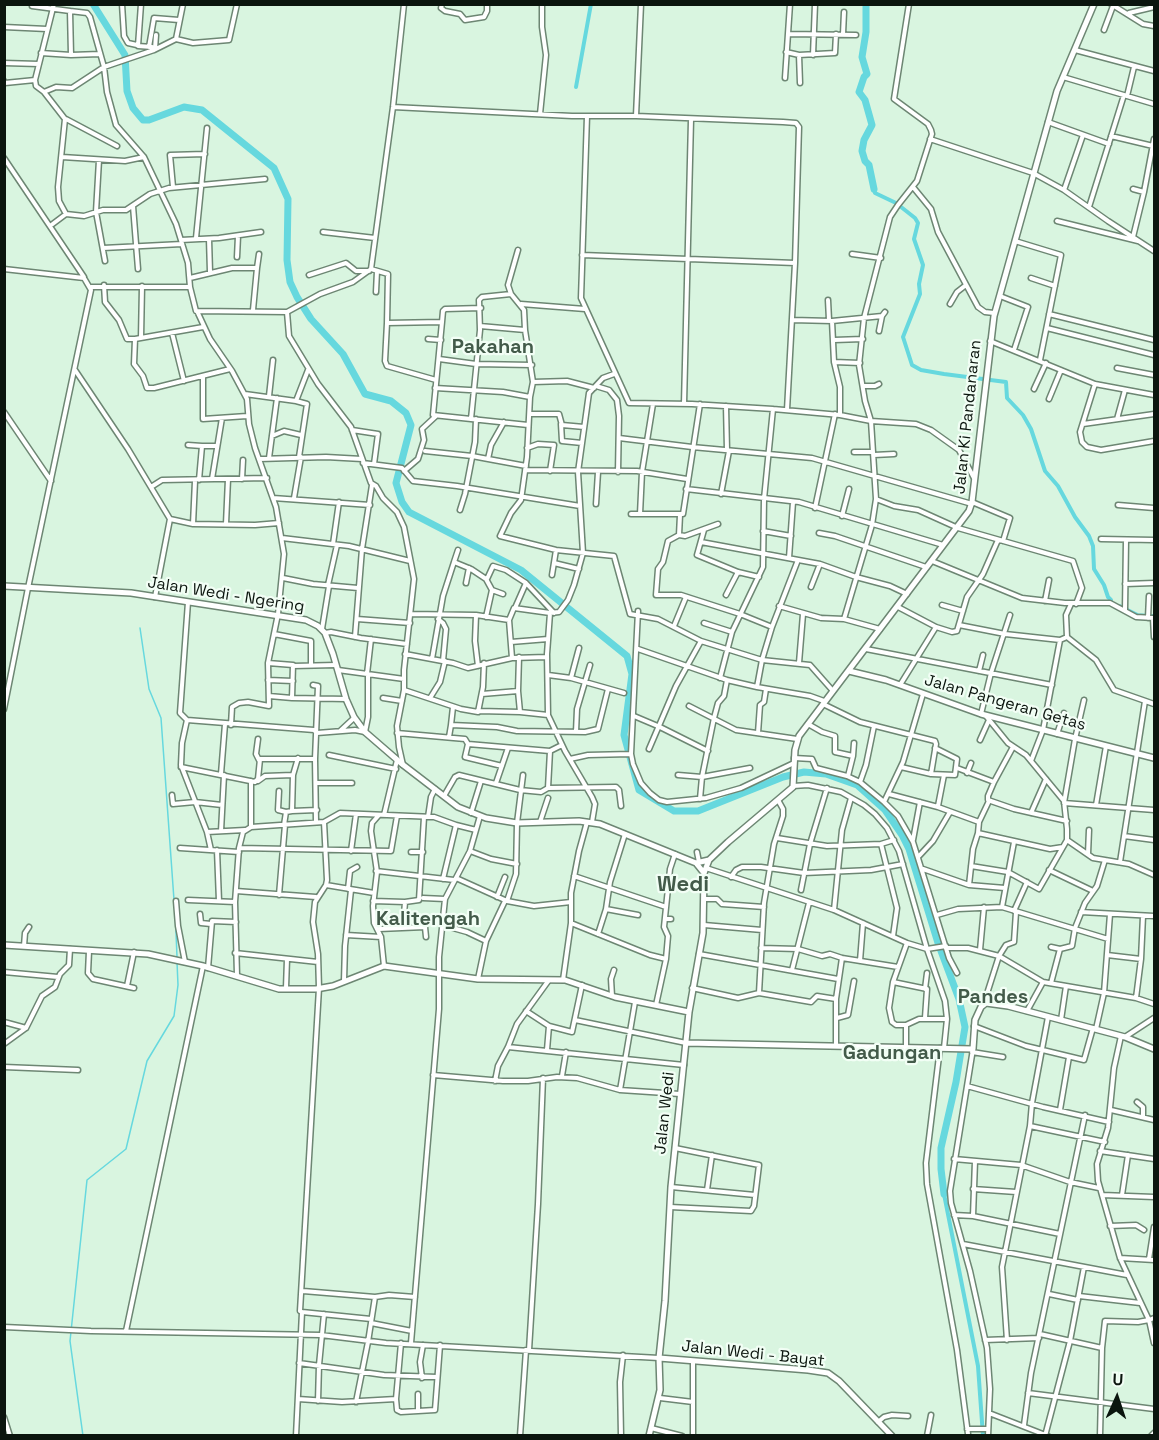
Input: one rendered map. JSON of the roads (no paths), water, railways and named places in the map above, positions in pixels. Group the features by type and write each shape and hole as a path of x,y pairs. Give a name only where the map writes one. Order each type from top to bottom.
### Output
{"main road":[{"name":"Jalan Ki Pandanaran","path":"793,785 797,739 958,528 972,503 994,313 1047,122 1062,77 1094,4"},
{"name":"Jalan Wedi - Ngering","path":"4,586 131,593 188,601 306,620 323,631"},
{"path":"323,631 346,699 354,717 366,732 400,763 444,797 480,816 517,823 590,821 697,862 705,871 709,860 793,785"},
{"name":"Jalan Pangeran Getas","path":"849,671 900,685 985,716 1155,758"},
{"path":"697,862 709,860"},
{"name":"Jalan Wedi","path":"649,1436 660,1398 659,1358 665,1301 669,1207 689,1011 704,925 705,871"},
{"path":"4,945 134,952 184,961 237,975 274,988 319,988 344,982 384,966 478,979 563,980 635,1002 689,1011"},
{"path":"686,1043 972,1050 974,1026 978,1012 984,1004 998,1005 1061,1020 1123,1037 1155,1049"},
{"name":"Jalan Wedi - Bayat","path":"659,1358 828,1373 839,1381 892,1436"}],"street":[{"path":"122,4 124,36 128,42 153,49"},
{"path":"137,45 141,4"},
{"path":"176,39 183,4"},
{"path":"44,92 56,87 72,88 106,65 176,39 193,43 229,40 237,4"},
{"path":"196,311 287,312 309,299 352,282 370,270 393,107 404,4"},
{"path":"442,4 441,8 444,11 460,14 465,20 486,15 487,4"},
{"path":"540,114 545,64 542,4"},
{"path":"636,117 641,4"},
{"path":"784,78 790,4"},
{"path":"813,55 816,4"},
{"path":"844,619 872,525 876,499 871,421 860,363 864,318 890,217 917,181 932,130 928,124 894,99 909,4"},
{"path":"1104,30 1112,5 1129,13 1143,24 1155,26"},
{"path":"32,6 53,6 87,13 90,17 100,54 106,65 107,92 116,125 144,157 160,190 182,242 196,311 203,327 245,394 248,403 248,416 259,459 267,478 279,523 284,554 283,578 268,663 270,705 267,707 248,702 239,703 232,707 231,725"},
{"path":"53,6 35,80 36,86 44,92 65,119 117,146"},
{"path":"1129,13 1155,7"},
{"path":"70,11 71,55"},
{"path":"843,34 844,12"},
{"path":"153,49 152,19 156,17 178,20"},
{"path":"4,27 47,29"},
{"path":"789,34 856,35"},
{"path":"786,52 799,55 835,53 836,34"},
{"path":"153,49 156,35"},
{"path":"1074,50 1155,71"},
{"path":"41,52 71,55 100,54"},
{"path":"799,55 800,83"},
{"path":"4,63 39,64"},
{"path":"1089,207 1134,67"},
{"path":"1062,77 1155,104"},
{"path":"5,82 35,80"},
{"path":"393,107 761,121 798,125 795,263 787,410"},
{"path":"587,116 580,298 628,402 787,410 838,414 871,421 916,423 931,430 960,451 974,479"},
{"path":"65,119 58,196 66,214"},
{"path":"684,404 691,120"},
{"path":"1047,122 1109,144"},
{"path":"196,238 207,128"},
{"path":"1064,190 1083,135"},
{"path":"1111,136 1153,146"},
{"path":"930,139 1033,173 1064,190 1155,250"},
{"path":"1133,237 1155,140"},
{"path":"173,187 170,155 205,154"},
{"path":"63,157 125,161 144,157"},
{"path":"4,158 91,287 4,709"},
{"path":"99,160 96,212 105,261"},
{"path":"50,226 66,214 81,216 112,209 126,210 160,190 173,187 265,179"},
{"path":"913,187 931,209 937,230 979,309 986,313 994,313"},
{"path":"1132,189 1144,192"},
{"path":"133,206 138,269"},
{"path":"1057,221 1141,242"},
{"path":"103,248 137,247 182,242 196,238 208,239 261,232"},
{"path":"322,232 375,238"},
{"path":"237,257 238,236"},
{"path":"208,239 210,272"},
{"path":"1014,241 1060,254 1040,360"},
{"path":"518,250 509,280 512,294 524,310 533,382 522,496 500,536 556,550 615,557 631,614 652,617 701,640 762,660 811,666 833,691"},
{"path":"253,310 259,254"},
{"path":"852,254 881,258"},
{"path":"582,255 795,263"},
{"path":"309,276 346,263 356,271 370,270 388,275 385,361 387,366 436,380"},
{"path":"190,278 240,267 257,268"},
{"path":"4,269 84,278"},
{"path":"376,292 377,271"},
{"path":"1030,278 1055,286"},
{"path":"91,287 104,285 190,287"},
{"path":"104,285 106,305 119,320 126,338 135,339 203,327"},
{"path":"950,304 957,292 966,285"},
{"path":"141,338 142,286"},
{"path":"460,510 467,488 472,456 474,390 481,308 478,301 482,297 512,294"},
{"path":"1000,296 1028,307 1014,350"},
{"path":"815,508 824,461 838,414 840,387 834,362 834,340 828,300"},
{"path":"521,304 585,309"},
{"path":"481,308 445,309 443,312 432,413 436,416 528,425"},
{"path":"287,312 290,336 309,370 352,430 373,485 400,516 408,561 414,579 411,614 400,678 404,690 397,733 400,763 396,769 382,815 372,823 371,831 376,871 373,901 374,923 381,937 384,966"},
{"path":"792,320 830,321 884,314 879,332"},
{"path":"1049,314 1155,340"},
{"path":"387,323 442,321"},
{"path":"480,326 525,330"},
{"path":"1047,328 1155,355"},
{"path":"172,333 184,381"},
{"path":"135,339 134,364 146,388 230,369"},
{"path":"428,339 441,340"},
{"path":"834,340 863,339"},
{"path":"989,341 1095,384 1155,395"},
{"path":"439,359 476,364 532,365"},
{"path":"269,396 273,360"},
{"path":"834,362 860,363"},
{"path":"1034,389 1046,363"},
{"path":"1117,368 1155,375"},
{"path":"74,369 128,449 170,519 155,597"},
{"path":"296,401 309,370"},
{"path":"1049,399 1061,370"},
{"path":"563,980 571,923 574,876 595,804 548,715 548,639 555,613 568,600 583,553 578,472 589,393 603,378 614,374"},
{"path":"204,376 203,418 248,416"},
{"path":"533,382 567,381 613,393 618,403 618,472"},
{"path":"863,386 879,384"},
{"path":"1095,384 1080,432 1082,442 1092,450 1155,441"},
{"path":"435,388 530,397"},
{"path":"1117,419 1125,390"},
{"path":"245,394 269,396 307,404 294,498"},
{"path":"269,458 277,398"},
{"path":"618,403 626,398"},
{"path":"639,514 642,472 653,404"},
{"path":"679,534 680,515 684,511 700,404"},
{"path":"721,494 728,451 726,406"},
{"path":"720,678 732,632 763,567 764,498 773,409"},
{"path":"4,412 51,482"},
{"path":"530,414 560,415 562,441 582,443"},
{"path":"1083,424 1155,414"},
{"path":"401,469 418,459 424,440 422,429 436,416"},
{"path":"213,479 222,418"},
{"path":"488,459 491,445 505,421"},
{"path":"561,424 584,427"},
{"path":"352,430 377,434 375,464"},
{"path":"272,437 284,431 298,433 302,436"},
{"path":"619,438 824,461 972,503 1010,518 979,580 969,593 959,625 954,633 936,627 898,607"},
{"path":"528,448 538,444 554,445 550,471"},
{"path":"188,445 217,446"},
{"path":"193,524 201,446"},
{"path":"425,451 472,456 550,471 642,472 687,479"},
{"path":"854,452 894,454"},
{"path":"259,459 300,457 364,462 401,469 413,481 580,506"},
{"path":"242,479 243,460"},
{"path":"596,504 598,472"},
{"path":"152,487 162,480 267,478"},
{"path":"226,524 228,479"},
{"path":"355,637 362,549 373,485"},
{"path":"686,489 794,502 944,545"},
{"path":"842,516 849,489"},
{"path":"273,498 370,505"},
{"path":"876,499 899,508 918,510 958,528 1073,561 1082,588 1070,603 1066,615 1064,638 1043,730 1031,761"},
{"path":"339,502 323,631 405,644"},
{"path":"789,558 794,502"},
{"path":"1118,505 1155,508"},
{"path":"631,514 680,515"},
{"path":"170,519 193,524 279,523"},
{"path":"718,524 686,536 679,534 668,541 663,562 658,569 657,595 673,594 686,597 772,627"},
{"path":"704,530 698,555 738,572 759,577"},
{"path":"763,531 791,536"},
{"path":"819,533 835,536 928,568"},
{"path":"282,538 335,544 408,561"},
{"path":"1101,539 1155,540"},
{"path":"1125,608 1126,540"},
{"path":"701,542 820,564 890,586 907,594"},
{"path":"432,659 443,596 458,550"},
{"path":"552,575 556,550"},
{"path":"757,687 772,627 798,560"},
{"path":"932,561 1018,597 1070,603 1110,603 1125,608 1136,616 1151,617"},
{"path":"454,562 469,568 487,580 492,590 486,617"},
{"path":"554,563 579,569"},
{"path":"811,588 820,564"},
{"path":"487,580 491,568 498,566 526,583 555,613"},
{"path":"466,583 469,568"},
{"path":"726,595 738,572"},
{"path":"283,578 328,586 358,588"},
{"path":"1045,601 1049,580"},
{"path":"512,658 509,620 526,583"},
{"path":"1125,584 1155,583"},
{"path":"492,590 502,594"},
{"path":"1149,596 1155,637"},
{"path":"674,626 686,597"},
{"path":"188,601 180,713 187,720 315,731 366,732 367,674 371,639"},
{"path":"942,605 963,611"},
{"path":"779,606 827,620 844,619 880,629"},
{"path":"515,608 555,613"},
{"path":"411,614 439,617 476,615 509,620"},
{"path":"638,614 634,716 629,754 641,783 659,800 674,802 700,799 741,788 794,762 812,759 816,768 848,776 860,782 898,816 913,842 946,947 957,973"},
{"path":"799,663 803,614"},
{"path":"476,615 475,641 478,666"},
{"path":"980,740 991,673 1010,615"},
{"path":"430,698 440,682 444,661 446,629 439,617"},
{"path":"357,619 408,623"},
{"path":"704,623 732,632"},
{"path":"959,625 1005,634 1064,638 1096,660 1114,690 1155,704"},
{"path":"900,685 936,627"},
{"path":"274,634 311,641 311,665"},
{"path":"510,642 548,639"},
{"path":"649,749 685,667 701,640"},
{"path":"571,678 579,648"},
{"path":"638,649 726,680 810,696 860,722 933,740 936,743 931,774"},
{"path":"866,649 1052,685"},
{"path":"405,654 468,668 519,657 547,657"},
{"path":"979,671 983,655"},
{"path":"519,657 520,712"},
{"path":"268,663 337,667 400,678"},
{"path":"478,711 482,694 484,663"},
{"path":"576,732 577,709 590,665"},
{"path":"292,698 294,666"},
{"path":"548,675 571,678 624,693"},
{"path":"268,680 293,681"},
{"path":"700,799 714,718 719,702 724,696 726,680"},
{"path":"313,684 318,686 315,731 316,822"},
{"path":"758,733 760,705 764,702 766,688"},
{"path":"451,725 556,732 598,730 608,689"},
{"path":"404,690 453,707 478,711 548,715"},
{"path":"482,694 518,691"},
{"path":"884,802 901,767 922,694"},
{"path":"269,696 346,699"},
{"path":"383,698 402,701"},
{"path":"971,866 1008,872 1039,889 1067,840 1064,803 1084,700"},
{"path":"1120,862 1145,701"},
{"path":"689,706 736,730 797,739"},
{"path":"449,737 453,707"},
{"path":"1057,734 1064,712"},
{"path":"634,716 708,751"},
{"path":"985,716 1013,747 1026,755 1064,803 1155,810"},
{"path":"340,732 354,717"},
{"path":"187,720 182,743 181,767 207,832 211,850"},
{"path":"808,723 822,732 835,736 835,752 853,756"},
{"path":"221,831 225,724"},
{"path":"860,782 874,726"},
{"path":"397,733 465,739 468,744 465,757 502,766"},
{"path":"257,781 258,739"},
{"path":"848,776 854,743"},
{"path":"468,744 550,751 562,745"},
{"path":"1096,805 1106,746"},
{"path":"969,885 981,825 979,822 989,801 988,796 994,782 1013,747"},
{"path":"496,783 508,748"},
{"path":"901,767 931,774 954,775 957,768 956,758 935,748"},
{"path":"548,788 550,751"},
{"path":"570,759 591,754 629,754"},
{"path":"329,755 396,769"},
{"path":"292,811 293,775 298,758"},
{"path":"259,760 315,759"},
{"path":"967,773 971,763"},
{"path":"181,767 251,782 265,776 293,775"},
{"path":"678,775 702,777 750,768"},
{"path":"957,768 994,782"},
{"path":"478,979 486,941 515,879 518,864 517,823 523,775"},
{"path":"938,807 944,775"},
{"path":"444,797 457,776 520,790 541,792 548,788 617,787 621,806"},
{"path":"1031,813 1046,779"},
{"path":"471,813 481,781"},
{"path":"251,782 251,826"},
{"path":"317,783 352,783"},
{"path":"793,785 827,788 864,805 875,814 894,840 944,993 947,1019 927,1158 927,1184 951,1314 968,1434"},
{"path":"801,890 810,844 827,788"},
{"path":"373,901 418,900 426,817 435,789"},
{"path":"279,791 278,810 286,812 317,810"},
{"path":"889,794 938,807 979,822"},
{"path":"172,795 172,804 195,802 222,805"},
{"path":"540,822 548,798"},
{"path":"834,910 843,820 850,798"},
{"path":"759,993 766,888 783,813 778,800"},
{"path":"989,801 1067,820"},
{"path":"913,842 920,802"},
{"path":"279,895 286,812"},
{"path":"918,856 933,841 950,812"},
{"path":"237,975 235,902 239,850 241,837 251,826 324,822 336,814 356,814 437,818 476,830"},
{"path":"351,850 356,814"},
{"path":"180,848 373,852 391,850 397,816"},
{"path":"411,1343 439,1009 438,975 445,900 470,851 480,816"},
{"path":"296,1436 306,1191 319,988 313,922 317,897 326,885 324,822"},
{"path":"443,879 456,825"},
{"path":"207,832 245,830"},
{"path":"1088,854 1089,830"},
{"path":"978,833 1052,850 1063,847"},
{"path":"598,934 625,834"},
{"path":"1124,836 1155,840"},
{"path":"777,838 840,846 881,844 894,840"},
{"path":"1067,840 1093,858 1154,871"},
{"path":"1002,907 1014,842"},
{"path":"881,844 897,908 893,936"},
{"path":"217,850 219,901"},
{"path":"470,851 491,859 518,864"},
{"path":"411,852 423,852"},
{"path":"697,852 697,862"},
{"path":"656,1006 666,959 668,936 664,927 670,868 675,854"},
{"path":"1051,948 1060,949 1072,946 1081,912 1097,886 1105,860"},
{"path":"731,876 740,867 770,868 804,873 888,868 903,864"},
{"path":"344,982 350,871 357,867"},
{"path":"923,869 943,878 969,885 1005,888"},
{"path":"1049,870 1093,891"},
{"path":"376,871 455,879 506,901 534,906 571,902"},
{"path":"705,871 731,876 834,910 907,943 929,948 964,947 980,950 999,956 1043,982 1136,998 1155,1004"},
{"path":"574,876 666,907"},
{"path":"497,897 506,877"},
{"path":"984,1004 999,956 1006,945 1014,942 1015,912 1027,882"},
{"path":"326,885 374,893"},
{"path":"236,891 317,897"},
{"path":"423,898 445,900"},
{"path":"704,899 718,899 722,904 764,907"},
{"path":"188,900 235,902"},
{"path":"176,901 184,961"},
{"path":"403,928 405,902"},
{"path":"792,970 809,903"},
{"path":"980,950 984,907"},
{"path":"937,915 958,909 1002,907 1108,939"},
{"path":"606,909 638,915"},
{"path":"1081,912 1155,916"},
{"path":"200,914 201,923 211,924"},
{"path":"974,1026 1042,1051 1086,1059 1104,993 1110,914"},
{"path":"1136,998 1143,915"},
{"path":"665,919 671,919"},
{"path":"126,1331 205,967 211,924 215,920 236,922"},
{"path":"571,923 650,956 666,959"},
{"path":"860,961 863,923"},
{"path":"442,925 467,932 486,941"},
{"path":"704,925 762,930"},
{"path":"24,946 25,933 29,927"},
{"path":"378,929 425,927 426,938"},
{"path":"346,935 381,937"},
{"path":"907,943 893,982 891,1019 894,1024 906,1024 925,1018 947,1019"},
{"path":"761,948 798,949 822,956 830,954 898,967"},
{"path":"4,1044 26,1028 43,995 54,989 58,977 68,966 70,949"},
{"path":"1051,984 1060,949"},
{"path":"89,951 90,977 97,981 134,987"},
{"path":"127,986 134,952"},
{"path":"235,953 318,962"},
{"path":"699,954 838,980"},
{"path":"1107,955 1141,959"},
{"path":"286,988 287,958"},
{"path":"836,1046 836,999 842,958"},
{"path":"612,996 611,979 614,970"},
{"path":"4,972 58,977"},
{"path":"925,1018 927,973"},
{"path":"495,1081 498,1066 517,1024 549,980"},
{"path":"837,1018 848,1015 854,981"},
{"path":"893,982 925,989"},
{"path":"1026,1011 1043,982"},
{"path":"526,1011 549,1026 571,1032 576,1020 582,985"},
{"path":"1061,1020 1066,986"},
{"path":"692,988 738,998 759,993 811,1002 817,996 836,999"},
{"path":"620,1090 635,1002"},
{"path":"1007,1340 1002,1273 1048,1017"},
{"path":"1155,1018 1123,1037 1114,1068 1111,1110 1105,1142 1100,1151 1097,1166 1100,1188 1120,1258 1149,1320 1155,1343"},
{"path":"576,1020 686,1043"},
{"path":"4,1022 26,1028"},
{"path":"906,1024 906,1047"},
{"path":"547,1050 549,1026"},
{"path":"508,1047 684,1065"},
{"path":"988,1436 989,1366 986,1340 950,1191 972,1050 1003,1057"},
{"path":"562,1076 566,1052"},
{"path":"1060,1110 1069,1057"},
{"path":"4,1067 78,1070"},
{"path":"433,1075 495,1081 528,1081 562,1076 580,1078 620,1090 680,1094"},
{"path":"520,1436 537,1225 543,1078"},
{"path":"968,1086 1109,1122"},
{"path":"1137,1102 1143,1107 1143,1117"},
{"path":"1111,1110 1155,1119"},
{"path":"1024,1425 1028,1393 1084,1115"},
{"path":"1030,1126 1105,1142"},
{"path":"669,1207 750,1212 753,1209 759,1164 675,1148"},
{"path":"1100,1151 1155,1159"},
{"path":"707,1190 712,1155"},
{"path":"1122,1195 1128,1155"},
{"path":"954,1159 1021,1166 1070,1182 1100,1188"},
{"path":"973,1216 975,1161"},
{"path":"671,1186 755,1195"},
{"path":"974,1189 1016,1192"},
{"path":"1102,1195 1155,1197"},
{"path":"954,1215 973,1216 1060,1234"},
{"path":"1110,1226 1136,1225 1144,1230"},
{"path":"1120,1258 1152,1260 1154,1229"},
{"path":"963,1244 1127,1275"},
{"path":"988,1413 1046,1435 1054,1396 1070,1341 1084,1267"},
{"path":"303,1291 375,1297 389,1295 415,1297"},
{"path":"1049,1294 1140,1303"},
{"path":"356,1402 375,1297"},
{"path":"302,1312 371,1321 412,1331"},
{"path":"318,1401 324,1314"},
{"path":"1100,1436 1102,1348 1106,1321 1138,1322 1155,1318"},
{"path":"4,1328 321,1335 401,1343 659,1358"},
{"path":"986,1340 1040,1336 1102,1348"},
{"path":"401,1343 396,1399 398,1412 435,1410 440,1345"},
{"path":"422,1377 420,1362 424,1344"},
{"path":"621,1436 620,1382 623,1355"},
{"path":"693,1361 693,1436"},
{"path":"299,1363 398,1376 437,1377"},
{"path":"1028,1393 1155,1409"},
{"path":"418,1394 418,1410"},
{"path":"660,1398 693,1402"},
{"path":"298,1400 356,1402 396,1399"},
{"path":"878,1422 892,1415 908,1416"},
{"path":"927,1436 931,1415"},
{"path":"4,1417 10,1436"},
{"path":"651,1428 682,1436"},
{"path":"968,1434 973,1429 987,1430"},
{"path":"1150,1436 1155,1433"}],"waterway":[{"path":"93,4 125,55 127,91 133,108 143,120 149,120 184,107 202,110 274,168 288,199 287,260 290,282 297,297 311,319 343,354 365,394 391,401 406,413 411,425 396,483 402,502 409,512 521,570 627,656 632,674 624,735 639,790 674,811 698,811 783,777 804,772 826,774 857,785 885,810 909,849 938,943 959,999 965,1027 956,1082 941,1148 944,1194"},
{"path":"576,87 591,4"},
{"path":"866,4 866,32 862,57 867,74 859,92 865,100 872,125 864,140 862,151 869,165 874,189"},
{"path":"874,189 875,193 896,203 918,223 914,239 923,265 919,284 920,294 903,337 912,365 921,370 1006,382 1007,398 1023,415 1031,429 1045,471 1058,486 1075,517 1089,536 1093,546 1094,569 1111,600"},
{"path":"1120,605 1138,614 1154,615"},
{"path":"140,628 149,689 161,718 174,900"},
{"path":"175,908 177,957"},
{"path":"83,1436 70,1341 87,1180 126,1149 147,1061 174,1016 178,985 177,962"},
{"path":"944,1194 978,1366 983,1436"}],"district":[{"name":"Pakahan","path":"493,348"},
{"name":"Wedi","path":"683,885"},
{"name":"Kalitengah","path":"428,920"},
{"name":"Pandes","path":"993,998"},
{"name":"Gadungan","path":"892,1054"}]}
